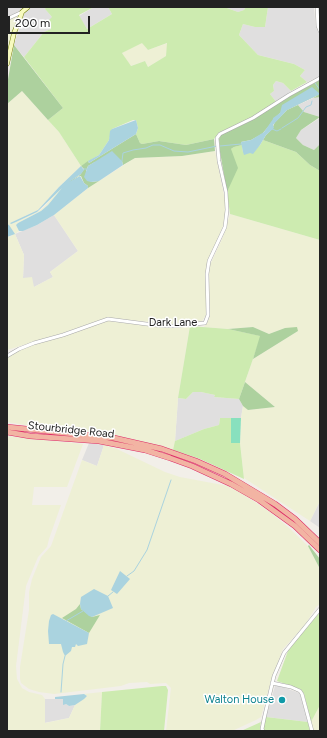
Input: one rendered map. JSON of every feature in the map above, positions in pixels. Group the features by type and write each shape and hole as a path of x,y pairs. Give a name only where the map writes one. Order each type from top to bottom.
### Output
{"highway":[{"name":"Stourbridge Road","path":"7,427 114,438 172,452 225,474 253,490 295,519 320,543"},
{"name":"Stourbridge Road","path":"7,432 30,436 99,441 145,450 192,466 231,484 259,500 295,526 320,550"},
{"path":"310,532 320,536"}],"main road":[{"path":"7,64 14,33 22,12 28,7"}],"street":[{"path":"317,7 318,26 320,31"},
{"path":"7,18 22,12"},
{"name":"Dark Lane","path":"7,356 18,348 63,335 108,319 173,326 204,323 208,315 207,274 209,261 225,227 227,210 226,192 219,161 217,138 220,134 253,118 289,95 320,78"},
{"path":"263,731 264,719 272,683 284,653 320,609"},
{"path":"272,683 300,691 312,731"}],"shaded area":[{"path":"7,7 25,7 21,11 7,17"},
{"path":"30,7 46,7 45,9 52,17 51,29 44,32 24,57 14,45 24,14"},
{"path":"108,7 112,14 87,29 79,16 92,8"},
{"path":"224,7 246,7 244,10 238,12"},
{"path":"268,7 314,7 317,30 320,34 320,76 307,82 300,76 305,70 294,64 258,55 239,35 243,24 255,27 265,27"},
{"path":"276,81 283,83 291,91 277,103 270,94 274,91 273,85"},
{"path":"320,97 320,117 304,112 298,105 313,98"},
{"path":"320,118 320,144 314,150 303,145 296,138 301,130"},
{"path":"54,215 78,251 50,272 53,277 34,287 23,278 24,255 15,234 37,225"},
{"path":"193,392 215,395 214,397 239,399 243,406 241,418 220,418 219,425 204,429 175,441 178,398 186,399"},
{"path":"89,443 104,445 97,466 82,460"},
{"path":"320,497 320,528 310,521 319,503"},
{"path":"277,685 299,693 308,722 266,717 275,686"},
{"path":"45,699 63,699 69,706 75,705 69,718 44,723"}],"green space":[{"path":"46,7 97,7 79,15 87,29 112,14 108,7 224,7 238,12 244,10 246,7 268,7 265,27 255,27 243,24 239,35 258,55 294,64 305,70 300,76 307,82 291,91 283,83 276,81 273,85 274,91 270,94 277,103 219,133 214,139 186,145 159,141 142,144 140,143 136,134 138,128 136,120 133,120 112,129 109,140 99,155 81,166 59,132 48,120 63,108 24,57 44,32 51,29 46,23 52,17 45,9","holes":["142,43 148,50 167,43 166,56 148,67 145,61 131,66 122,53"]},
{"path":"16,16 18,18 13,28 7,54 7,22"},
{"path":"142,42 148,50 168,43 166,56 148,67 145,61 130,66 122,53"},
{"path":"14,45 63,108 48,120 22,91 7,104 7,85"},
{"path":"320,80 320,94 280,113 262,134 251,140 241,142 242,145 231,149 238,168 227,192 220,152 219,139 221,135 252,120 288,97"},
{"path":"22,91 59,132 81,166 38,210 10,223 16,222 37,212 43,208 61,188 63,188 41,211 16,225 19,231 15,234 24,255 23,278 32,277 34,287 53,277 50,272 78,251 54,215 88,188 135,158 182,156 215,151 225,200 225,215 223,226 208,263 206,275 206,315 202,321 172,324 107,318 7,350 7,237 12,236 7,224 7,104"},
{"path":"320,94 320,97 313,98"},
{"path":"298,105 304,112 320,117 301,130 296,138 303,145 314,150 320,144 320,171 310,165 296,152 263,140 272,129 275,122 287,110"},
{"path":"136,134 140,143 142,144 159,141 186,145 214,139 215,151 182,156 135,158 123,165 122,161 95,162 88,166 86,171 91,182 99,181 88,188 81,176 69,183 68,182 80,175 84,169 81,166 88,161 89,163"},
{"path":"263,140 296,152 310,165 320,171 320,240 230,214 227,192 231,181 231,149 242,145 243,152 250,153 260,145"},
{"path":"230,214 320,240 320,497 319,503 310,521 244,478 240,443 243,406 249,410 275,407 245,382 253,359 298,331 285,328 269,334 253,327 228,329 204,327 209,319 210,311 210,265 223,237"},
{"path":"108,321 160,327 190,326 178,398 173,450 128,438 7,422 7,359 13,353"},
{"path":"190,326 228,329 261,336 239,399 214,397 215,395 201,392 193,392 186,399 178,398"},
{"path":"253,327 269,334 285,328 297,327 298,331 253,359 260,336 228,329"},
{"path":"245,382 275,407 248,410 243,406 239,399"},
{"path":"220,418 231,418 231,443 240,443 244,479 200,459 173,450 175,441 204,429 219,425"},
{"path":"231,418 241,418 240,443 231,443"},
{"path":"7,436 83,444 67,487 34,487 32,505 61,505 47,547 38,557 26,586 16,666 17,679 22,688 29,692 42,695 45,699 45,723 69,718 75,705 87,696 84,694 102,692 100,731 7,731"},
{"path":"104,445 117,449 165,472 180,477 228,486 242,493 270,512 308,546 320,569 320,604 316,607 305,625 283,649 271,681 261,717 256,720 232,731 166,731 171,688 166,683 129,683 121,686 54,694 29,689 21,683 20,667 29,610 29,592 32,579 41,557 51,546 82,460 97,466"},
{"path":"309,545 320,559 320,569 308,546"},
{"path":"80,604 81,609 92,617 100,615 89,633 62,618 76,609"},
{"path":"320,612 320,705 311,722 304,694 300,689 277,681 289,648"},
{"path":"166,686 168,690 164,731 100,731 102,692"},
{"path":"320,705 320,731 314,731 311,722"},
{"path":"266,717 308,722 310,731 265,731 263,728"},
{"path":"261,722 260,728 262,731 241,731"}],"water":[{"path":"312,87 320,94 287,110 273,125 274,128 266,135 253,154 250,153 244,155 241,142 251,140 264,132 273,118 280,113 282,105"},
{"path":"136,120 138,128 136,134 89,163 88,161 99,155 109,140 110,131 112,129"},
{"path":"112,151 122,161 123,165 99,181 87,181 84,177 88,166"},
{"path":"81,166 84,170 81,174 69,182 80,176 88,188 54,215 37,225 23,231 19,231 16,225 41,211 62,188 37,212 16,222 10,223 38,210"},
{"path":"7,224 15,234 7,237"},
{"path":"120,571 130,579 117,594 111,590"},
{"path":"94,589 108,596 113,608 92,617 81,609 80,604 81,597"},
{"path":"53,614 89,633 87,644 78,646 76,644 75,647 72,647 71,651 65,656 61,644 49,644 49,621 51,615"},
{"path":"84,694 87,696 75,705 63,705 63,699 55,699 55,697"}],"waterway":[{"path":"315,83 320,90"},
{"path":"282,128 298,118 306,107 311,105 312,101"},
{"path":"272,129 277,131 281,129"},
{"path":"220,146 241,144"},
{"path":"122,161 123,153 153,145 160,145 174,151 188,152 217,146"},
{"path":"127,576 134,571 147,550 171,480"},
{"path":"108,596 113,592"},
{"path":"66,621 83,611"},
{"path":"61,692 65,656"}],"place":[{"name":"Walton House","path":"282,700"}]}
